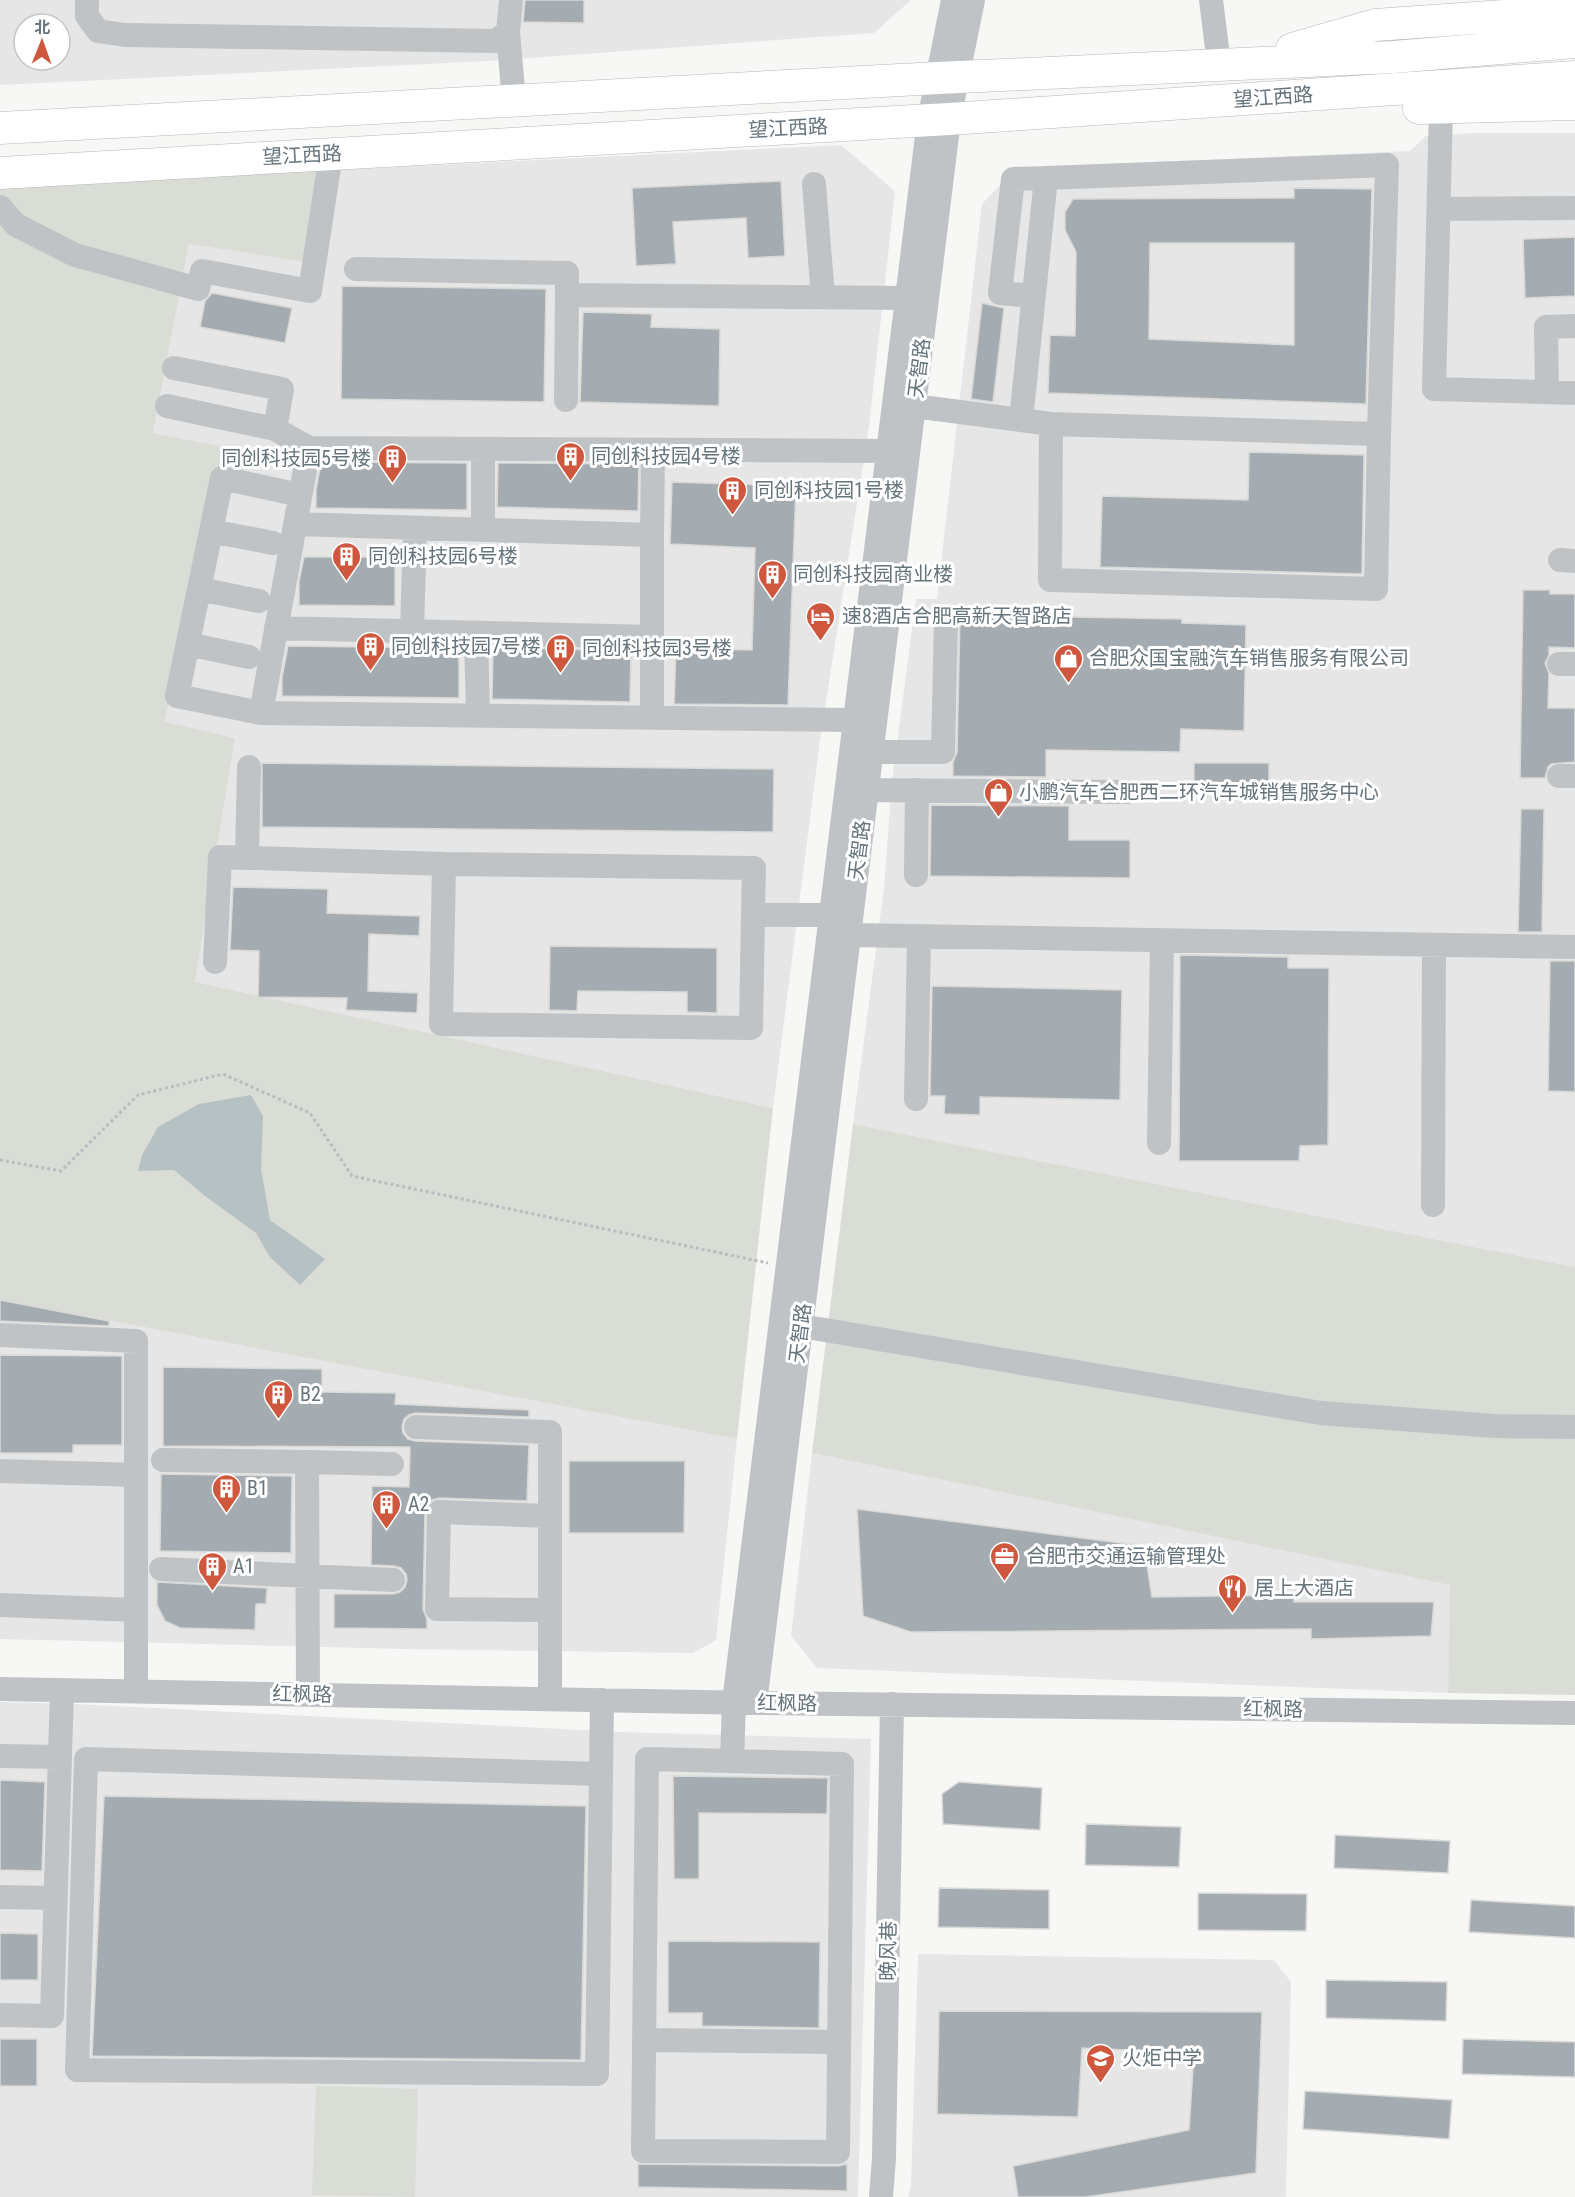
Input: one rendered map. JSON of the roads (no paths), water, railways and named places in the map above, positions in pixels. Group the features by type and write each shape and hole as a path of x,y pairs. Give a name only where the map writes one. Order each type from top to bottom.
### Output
{"main road":[{"path":"1232,64 1375,25 1575,11"},
{"name":"望江西路","path":"0,128 1393,57 1575,42"},
{"name":"望江西路","path":"0,173 939,119 1575,77"},
{"path":"1253,99 1421,108 1575,104"}],"street":[{"path":"87,0 87,16 98,31 125,35 495,41 508,32"},
{"path":"511,0 508,32 514,101"},
{"name":"天智路","path":"948,78 953,0"},
{"name":"天智路","path":"744,1702 787,1267 907,298 948,78 973,0"},
{"path":"1210,0 1232,64"},
{"path":"1441,107 1434,389 1575,393"},
{"name":"天智路","path":"744,1702 801,1326 914,406 939,119"},
{"path":"0,207 16,225 75,255 198,289 202,271 310,291 331,154"},
{"path":"1034,296 1000,293 1013,179 1387,165 1376,589 1050,580 1052,424"},
{"path":"1021,420 1046,178"},
{"path":"814,184 823,297"},
{"path":"1439,208 1575,208"},
{"path":"356,269 567,273 566,400"},
{"path":"567,295 907,298"},
{"path":"1547,392 1546,327 1575,326"},
{"path":"174,368 282,389 275,429"},
{"path":"167,406 275,429 309,448 888,451"},
{"path":"914,406 1052,424 1379,434"},
{"path":"261,713 309,448"},
{"path":"483,449 483,530"},
{"path":"652,717 653,450"},
{"path":"300,495 222,478 177,696 261,713 855,720"},
{"path":"295,524 652,535"},
{"path":"412,631 415,528"},
{"path":"211,531 273,543"},
{"path":"199,589 259,601"},
{"path":"871,752 943,752 946,617"},
{"path":"276,628 652,636"},
{"path":"476,633 478,715"},
{"path":"188,644 249,657"},
{"path":"247,858 249,766"},
{"path":"867,790 1127,792"},
{"path":"916,875 917,790"},
{"path":"216,962 220,858 444,864 754,868 751,1028 441,1024 444,864"},
{"path":"753,915 831,915"},
{"path":"849,935 1575,947"},
{"path":"916,1099 919,936"},
{"path":"1159,1143 1162,941"},
{"path":"1433,1205 1434,945"},
{"path":"801,1326 1321,1413 1494,1426 1575,1427"},
{"path":"0,1335 136,1341 136,1691"},
{"path":"416,1426 550,1432 550,1699"},
{"path":"163,1460 392,1464"},
{"path":"307,1462 308,1694"},
{"path":"0,1471 136,1475"},
{"path":"550,1516 439,1512 437,1609 550,1610"},
{"path":"160,1569 393,1580"},
{"path":"0,1605 136,1610"},
{"name":"红枫路","path":"0,1689 602,1700 1575,1713"},
{"path":"0,2015 52,2016 62,1690"},
{"path":"601,1774 86,1759 77,2070 597,2074 602,1700"},
{"path":"732,1761 744,1702"},
{"name":"晚风巷","path":"880,2197 884,2146 892,1704"},
{"path":"0,1756 60,1757"},
{"path":"647,1759 732,1761 842,1764 838,2152 643,2151 647,1759"},
{"path":"0,1897 55,1898"},
{"path":"644,2040 839,2042"}],"place":[{"name":"同创科技园4号楼","path":"570,482"},
{"name":"同创科技园5号楼","path":"392,484"},
{"name":"同创科技园1号楼","path":"733,516"},
{"name":"同创科技园6号楼","path":"347,582"},
{"name":"同创科技园商业楼","path":"772,600"},
{"name":"速8酒店合肥高新天智路店","path":"821,642"},
{"name":"同创科技园7号楼","path":"370,672"},
{"name":"同创科技园3号楼","path":"561,674"},
{"name":"合肥众国宝融汽车销售服务有限公司","path":"1068,684"},
{"name":"小鹏汽车合肥西二环汽车城销售服务中心","path":"998,818"},
{"name":"B2","path":"279,1420"},
{"name":"B1","path":"226,1514"},
{"name":"A2","path":"387,1530"},
{"name":"合肥市交通运输管理处","path":"1005,1582"},
{"name":"A1","path":"212,1592"},
{"name":"居上大酒店","path":"1233,1614"},
{"name":"火炬中学","path":"1101,2084"}]}
